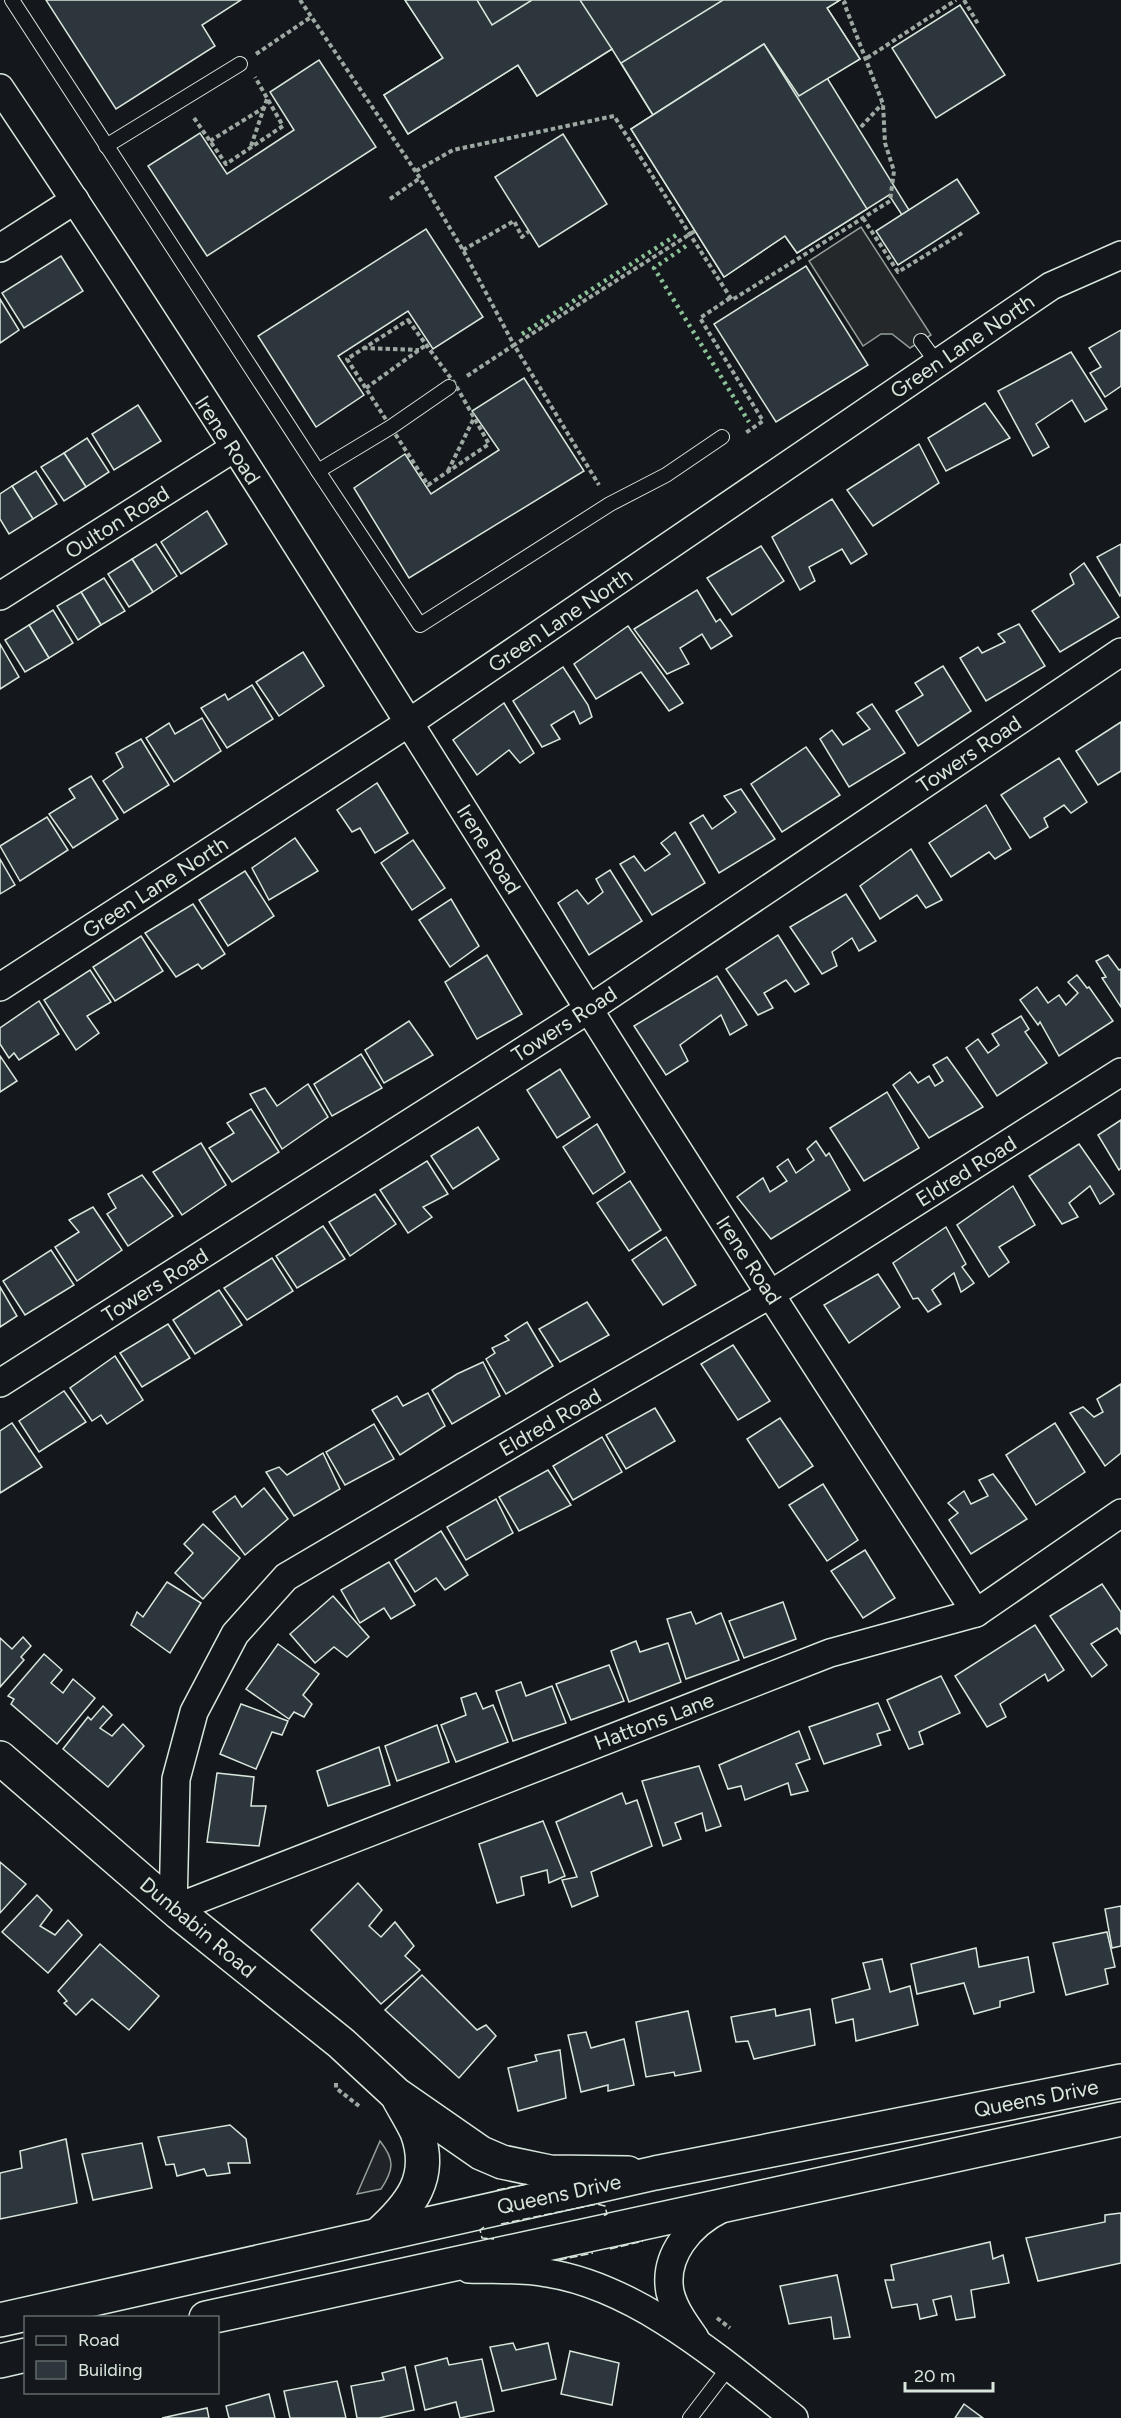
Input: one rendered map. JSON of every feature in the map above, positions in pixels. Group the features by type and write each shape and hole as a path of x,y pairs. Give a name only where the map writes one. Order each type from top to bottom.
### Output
{"main road":[{"name":"Dunbabin Road","path":"0,1758 173,1909 341,2043 396,2094 481,2153 502,2162 550,2172 655,2174"},
{"name":"Queens Drive","path":"0,2320 655,2174 1121,2081"},
{"name":"Dunbabin Road","path":"378,2235 402,2212 416,2193 422,2173 423,2156 417,2132 396,2094"},
{"name":"Queens Drive","path":"215,2316 1121,2119"},
{"path":"0,2361 24,2355"}],"street":[{"name":"Irene Road","path":"0,88 75,200 410,722 588,1009 976,1613"},
{"path":"0,248 75,200"},
{"name":"Green Lane North","path":"0,987 410,722 1051,286 1121,255"},
{"name":"Oulton Road","path":"0,596 234,448"},
{"name":"Towers Road","path":"0,1383 588,1009 1121,652"},
{"name":"Eldred Road","path":"173,1909 176,1779 194,1712 235,1634 286,1577 771,1294 1121,1072"},
{"name":"Hattons Lane","path":"173,1909 830,1653 976,1613 1121,1514"},
{"path":"697,2341 670,2292 669,2274 680,2244 692,2228 706,2216 726,2206"},
{"path":"432,2268 546,2272 574,2279 629,2301 697,2341 794,2418"}],"lane":[{"path":"12,0 420,625 610,504 666,475 722,437"},
{"path":"106,146 243,62"},
{"path":"921,341 937,363"},
{"path":"318,471 391,427 449,387"},
{"path":"690,2418 729,2367"}],"path":[{"path":"300,0 416,171 463,250 514,345 610,504"},
{"path":"722,437 740,436 763,421 700,318 890,201 894,171 885,143 883,104 844,3 848,0"},
{"path":"867,58 956,0"},
{"path":"964,0 978,24"},
{"path":"182,100 226,164 283,126 268,98 243,62 311,17"},
{"path":"250,148 268,98"},
{"path":"861,127 883,104"},
{"path":"210,141 265,106"},
{"path":"416,171 453,150 614,116 730,298"},
{"path":"390,199 420,178"},
{"path":"863,218 897,272 962,233"},
{"path":"463,250 514,221 522,237 529,231"},
{"path":"449,387 695,231"},
{"path":"366,388 427,345"},
{"path":"363,348 420,350"},
{"path":"448,472 474,418"},
{"path":"336,2088 363,2109"}],"shaded area":[{"path":"861,227 931,335 910,348 892,334 881,334 863,346 809,261"},
{"path":"380,2141 390,2159 388,2176 381,2189 357,2194"}],"building":[{"path":"46,0 241,0 202,25 215,46 116,109"},
{"path":"405,0 840,0 827,8 860,59 827,78 909,210 902,215 889,195 797,253 785,236 724,277 631,129 653,115 612,49 537,96 518,65 408,134 384,95 443,58"},
{"path":"405,0 477,0 492,25 532,0 580,0 612,49 537,96 518,65 408,134 384,95 443,58"},
{"path":"723,0 840,0 827,8 860,59 799,96 764,44 653,115 621,63"},
{"path":"960,5 1005,75 936,118 892,48"},
{"path":"764,44 867,209 797,253 785,236 724,277 631,129"},
{"path":"319,60 376,147 207,256 148,166 200,133 227,174 294,130 270,92"},
{"path":"563,134 607,204 539,247 495,177"},
{"path":"957,179 979,213 898,265 876,231"},
{"path":"426,229 483,317 433,349 408,311 338,356 364,395 316,427 258,336"},
{"path":"61,256 83,291 24,328 2,293"},
{"path":"806,266 868,365 776,422 714,324"},
{"path":"0,299 19,330 0,343"},
{"path":"1121,330 1121,386 1105,397 1090,373 1101,367 1089,348"},
{"path":"1071,352 1107,409 1085,422 1072,400 1036,424 1049,447 1033,456 998,391"},
{"path":"524,378 584,471 409,578 354,488 405,454 431,494 499,450 472,411"},
{"path":"985,403 1010,438 946,471 928,438"},
{"path":"138,405 161,441 114,470 92,434"},
{"path":"87,438 109,472 86,487 64,453"},
{"path":"919,444 939,483 873,526 847,490"},
{"path":"64,453 86,487 64,501 41,467"},
{"path":"36,471 57,504 33,519 12,486"},
{"path":"12,486 33,519 9,534 0,519 0,494"},
{"path":"832,499 867,554 851,564 842,549 809,567 815,581 800,590 772,537"},
{"path":"207,511 227,544 181,574 161,542"},
{"path":"156,544 177,576 153,592 132,559"},
{"path":"1121,544 1121,595 1120,596 1097,557"},
{"path":"761,546 784,581 732,615 707,578"},
{"path":"132,559 153,592 129,607 108,574"},
{"path":"1084,563 1119,617 1060,652 1032,611 1074,584 1070,574"},
{"path":"104,578 125,611 101,625 81,592"},
{"path":"697,590 716,622 720,619 732,636 711,649 702,634 680,648 689,664 667,674 634,629"},
{"path":"81,592 101,625 78,640 57,606"},
{"path":"53,610 73,643 49,658 29,625"},
{"path":"1019,624 1045,666 986,701 960,658 978,647 982,653 1005,642 998,634"},
{"path":"29,625 49,658 25,672 5,640"},
{"path":"628,626 683,703 669,711 641,672 596,699 574,664"},
{"path":"0,644 19,677 0,689"},
{"path":"303,652 324,686 279,716 256,682"},
{"path":"943,666 971,711 918,746 896,711 923,695 915,683"},
{"path":"563,667 588,705 592,717 580,724 574,711 551,725 560,739 542,747 513,701"},
{"path":"252,685 273,719 227,748 201,708 225,694 228,700"},
{"path":"504,703 534,753 520,763 509,750 477,775 453,740"},
{"path":"872,704 905,753 849,787 820,739 832,730 843,745 870,729 857,713"},
{"path":"202,718 221,751 174,782 146,738 169,723 175,734"},
{"path":"1121,722 1121,771 1098,785 1076,751"},
{"path":"141,739 169,785 124,813 103,781 123,767 116,753"},
{"path":"806,747 840,795 782,832 751,784"},
{"path":"1059,758 1087,802 1071,813 1064,805 1044,818 1048,827 1030,838 1001,795"},
{"path":"91,776 118,819 73,848 49,814 75,798 69,789"},
{"path":"377,783 408,833 375,853 360,828 352,832 337,810"},
{"path":"741,789 775,839 719,873 690,823 703,815 712,829 736,812 724,796"},
{"path":"986,805 1011,849 995,859 989,852 951,877 929,843"},
{"path":"47,817 68,850 20,881 0,846"},
{"path":"675,832 705,883 652,915 620,864 634,856 645,871 670,854 661,843"},
{"path":"295,838 318,871 269,900 252,868"},
{"path":"413,840 445,888 412,910 381,863"},
{"path":"911,849 942,900 926,908 917,895 880,919 860,886"},
{"path":"0,859 15,885 0,894"},
{"path":"610,870 642,921 589,955 558,903 577,890 588,904 603,892 596,879"},
{"path":"245,871 274,916 228,946 199,900"},
{"path":"846,894 876,941 859,951 852,938 832,952 837,966 822,974 790,927"},
{"path":"451,899 479,946 450,967 419,920"},
{"path":"193,904 225,954 202,969 198,964 176,977 145,933"},
{"path":"778,935 809,984 795,992 786,980 764,993 773,1008 758,1015 726,969"},
{"path":"141,936 163,971 115,1001 93,967"},
{"path":"487,955 522,1014 477,1039 445,982"},
{"path":"1108,955 1119,970 1121,969 1121,1007 1102,978 1106,977 1096,961"},
{"path":"90,970 111,1002 87,1016 99,1033 76,1050 44,1000"},
{"path":"1077,975 1087,988 1089,987 1113,1021 1059,1056 1040,1022 1038,1025 1020,1000 1037,987 1048,1003 1059,995 1066,1005 1078,993 1068,982"},
{"path":"717,976 747,1025 730,1035 721,1015 680,1045 688,1061 666,1075 634,1026"},
{"path":"39,1001 59,1034 19,1060 14,1053 9,1058 0,1044 0,1028"},
{"path":"1021,1016 1029,1029 1025,1032 1047,1063 997,1096 966,1048 978,1039 988,1053 999,1045 992,1034"},
{"path":"409,1021 433,1055 384,1083 365,1050"},
{"path":"361,1054 382,1088 332,1116 314,1084"},
{"path":"0,1056 17,1081 0,1092"},
{"path":"947,1057 983,1107 929,1138 893,1085 910,1072 918,1083 929,1076 935,1086 943,1081 933,1065"},
{"path":"560,1069 590,1117 557,1138 527,1090"},
{"path":"308,1084 328,1117 282,1149 250,1094 265,1088 277,1106"},
{"path":"887,1092 919,1148 864,1181 830,1128"},
{"path":"251,1109 279,1152 232,1182 209,1148 234,1133 227,1123"},
{"path":"1121,1120 1121,1168 1119,1170 1098,1135"},
{"path":"597,1124 625,1172 593,1194 563,1147"},
{"path":"478,1127 499,1159 453,1189 431,1156"},
{"path":"816,1141 826,1156 829,1153 850,1190 771,1239 737,1197 763,1178 770,1192 787,1181 777,1167 788,1159 796,1173 814,1160 807,1149"},
{"path":"201,1143 226,1185 182,1215 153,1172"},
{"path":"1079,1144 1114,1194 1100,1204 1090,1186 1069,1203 1078,1217 1062,1224 1029,1176"},
{"path":"427,1161 448,1194 423,1207 432,1217 408,1233 380,1190"},
{"path":"142,1175 173,1216 128,1246 107,1214 116,1208 108,1194"},
{"path":"630,1181 661,1230 629,1251 597,1203"},
{"path":"1013,1186 1035,1225 999,1247 1009,1262 989,1277 957,1225"},
{"path":"375,1194 396,1224 350,1256 329,1222"},
{"path":"93,1207 122,1250 77,1281 55,1247 79,1232 69,1220"},
{"path":"323,1226 345,1259 297,1288 276,1256"},
{"path":"946,1227 966,1264 962,1267 974,1283 961,1292 954,1273 932,1290 941,1304 928,1312 918,1298 913,1299 893,1263"},
{"path":"666,1237 696,1285 663,1305 632,1260"},
{"path":"51,1250 74,1285 25,1315 3,1281"},
{"path":"272,1258 293,1291 247,1320 224,1288"},
{"path":"878,1274 900,1307 849,1343 824,1305"},
{"path":"0,1287 17,1316 0,1327"},
{"path":"219,1290 242,1325 195,1354 173,1320"},
{"path":"587,1302 609,1335 560,1362 539,1329"},
{"path":"527,1322 553,1366 506,1394 486,1359 495,1353 492,1348 509,1340 505,1336"},
{"path":"168,1324 190,1358 142,1387 120,1353"},
{"path":"733,1345 770,1401 738,1420 701,1364"},
{"path":"115,1356 143,1400 107,1424 101,1415 92,1421 70,1388"},
{"path":"483,1362 500,1396 452,1424 432,1390 457,1374"},
{"path":"1121,1384 1121,1453 1105,1466 1070,1413 1083,1407 1094,1417 1103,1412 1097,1399"},
{"path":"64,1391 86,1422 39,1452 19,1421"},
{"path":"428,1393 445,1426 400,1455 372,1410 397,1396 403,1406"},
{"path":"655,1408 675,1441 626,1469 606,1435"},
{"path":"780,1418 813,1466 779,1488 747,1439"},
{"path":"12,1423 42,1467 0,1493 0,1431"},
{"path":"1055,1423 1085,1472 1036,1505 1006,1455"},
{"path":"374,1424 394,1459 345,1485 326,1452"},
{"path":"602,1437 622,1472 573,1500 553,1466"},
{"path":"323,1453 340,1489 294,1516 266,1472 279,1467 287,1475"},
{"path":"548,1470 571,1505 519,1531 499,1497"},
{"path":"993,1474 1027,1519 971,1554 949,1520 958,1513 948,1503 964,1491 971,1504 988,1496 979,1480"},
{"path":"823,1484 858,1540 827,1561 789,1505"},
{"path":"264,1488 288,1519 245,1555 213,1512 235,1496 242,1507"},
{"path":"496,1499 513,1533 466,1560 447,1527"},
{"path":"203,1524 240,1558 203,1599 175,1573 193,1553 184,1544"},
{"path":"441,1531 468,1575 445,1590 436,1578 415,1592 395,1560"},
{"path":"865,1550 895,1598 863,1618 831,1571"},
{"path":"389,1562 415,1605 391,1619 384,1608 360,1623 341,1590"},
{"path":"167,1582 201,1603 170,1653 131,1625 137,1612 143,1617"},
{"path":"1102,1584 1121,1612 1121,1634 1117,1628 1091,1644 1107,1665 1092,1677 1050,1616"},
{"path":"333,1596 369,1637 347,1657 334,1647 315,1663 290,1634"},
{"path":"783,1602 796,1639 744,1658 729,1621"},
{"path":"691,1612 696,1624 721,1613 739,1660 686,1679 667,1619"},
{"path":"1035,1625 1064,1670 1048,1681 1045,1674 1000,1704 1006,1717 987,1727 955,1676"},
{"path":"23,1637 31,1646 21,1657 24,1660 0,1687 0,1638 12,1649"},
{"path":"636,1641 640,1652 668,1643 681,1682 629,1702 611,1651"},
{"path":"278,1644 319,1674 303,1695 312,1704 304,1717 294,1712 289,1719 246,1689"},
{"path":"44,1654 62,1670 51,1683 63,1693 73,1679 95,1698 57,1744 11,1704 14,1699 8,1696"},
{"path":"609,1665 624,1701 571,1720 556,1684"},
{"path":"941,1676 960,1713 919,1732 923,1744 909,1749 887,1700"},
{"path":"521,1682 526,1696 552,1686 566,1723 513,1741 496,1691"},
{"path":"476,1693 483,1709 493,1705 508,1742 456,1762 441,1725 466,1715 461,1698"},
{"path":"878,1703 890,1730 877,1734 881,1745 824,1764 809,1727"},
{"path":"241,1704 288,1721 282,1735 272,1732 256,1769 220,1754"},
{"path":"103,1706 112,1715 100,1728 112,1736 123,1724 144,1746 108,1787 63,1749 88,1717 91,1720"},
{"path":"437,1725 449,1762 397,1781 385,1746"},
{"path":"799,1731 810,1759 796,1764 808,1791 791,1795 788,1783 745,1800 741,1786 728,1789 719,1765"},
{"path":"379,1747 390,1785 328,1806 317,1771"},
{"path":"699,1766 721,1826 706,1831 702,1813 675,1823 681,1839 663,1846 642,1781"},
{"path":"217,1773 254,1777 251,1806 266,1806 259,1846 207,1842"},
{"path":"622,1793 626,1804 637,1800 652,1846 591,1872 598,1896 572,1907 562,1880 577,1877 556,1822"},
{"path":"543,1821 565,1876 549,1883 547,1870 521,1877 524,1895 497,1903 479,1844"},
{"path":"0,1862 26,1884 0,1913"},
{"path":"358,1883 382,1910 369,1926 381,1937 395,1922 414,1946 405,1956 420,1970 381,2004 311,1930"},
{"path":"37,1895 52,1910 40,1926 55,1935 68,1920 82,1935 48,1973 2,1932"},
{"path":"1121,1906 1121,1946 1112,1948 1105,1909"},
{"path":"1107,1932 1115,1967 1105,1969 1108,1984 1066,1995 1053,1943"},
{"path":"100,1944 159,1996 129,2030 92,1999 76,2015 64,2003 67,2001 58,1991"},
{"path":"976,1948 979,1967 1028,1957 1034,1992 1000,2001 1000,2007 974,2014 964,1983 917,1994 911,1964"},
{"path":"882,1959 890,1992 910,1986 918,2025 856,2041 853,2019 836,2023 832,1999 870,1989 863,1963"},
{"path":"422,1975 477,2030 486,2025 496,2036 459,2078 385,2010"},
{"path":"775,2009 776,2016 810,2009 815,2045 754,2059 748,2041 736,2042 731,2017"},
{"path":"688,2011 701,2071 675,2076 674,2072 646,2077 636,2022"},
{"path":"586,2032 591,2048 624,2039 634,2085 608,2091 608,2085 581,2092 568,2035"},
{"path":"560,2050 566,2098 518,2111 508,2068 537,2061 535,2055"},
{"path":"230,2125 246,2139 250,2163 228,2163 230,2173 207,2176 204,2169 177,2176 174,2164 166,2165 158,2137"},
{"path":"66,2139 77,2203 0,2219 0,2173 22,2168 20,2151"},
{"path":"142,2143 152,2188 93,2200 82,2154"},
{"path":"1121,2213 1121,2263 1038,2281 1026,2238 1105,2222 1105,2215"},
{"path":"990,2242 993,2259 1003,2255 1009,2283 971,2290 975,2317 956,2320 951,2296 933,2300 937,2315 920,2319 917,2304 892,2308 885,2280 894,2280 891,2265"},
{"path":"837,2275 850,2337 834,2339 831,2317 789,2324 780,2286"},
{"path":"513,2343 516,2350 548,2343 556,2379 502,2391 490,2347"},
{"path":"570,2351 619,2363 612,2405 561,2394"},
{"path":"447,2358 449,2365 482,2359 494,2411 460,2418 456,2402 425,2410 415,2366"},
{"path":"405,2367 414,2410 379,2418 357,2418 351,2386 384,2380 382,2373"},
{"path":"337,2381 346,2418 290,2418 284,2391"},
{"path":"269,2394 275,2418 229,2418 226,2406"},
{"path":"964,2404 983,2418 955,2418"},
{"path":"207,2408 209,2418 162,2418"}],"hedge":[{"path":"522,334 678,234"},
{"path":"686,246 654,268 749,422"}],"fence":[{"path":"497,2190 527,2184"},
{"path":"501,2224 597,2204 605,2206 607,2214 603,2216"},
{"path":"484,2227 480,2230 482,2238 494,2239"},
{"path":"610,2249 643,2241"},
{"path":"559,2260 593,2253"}]}
